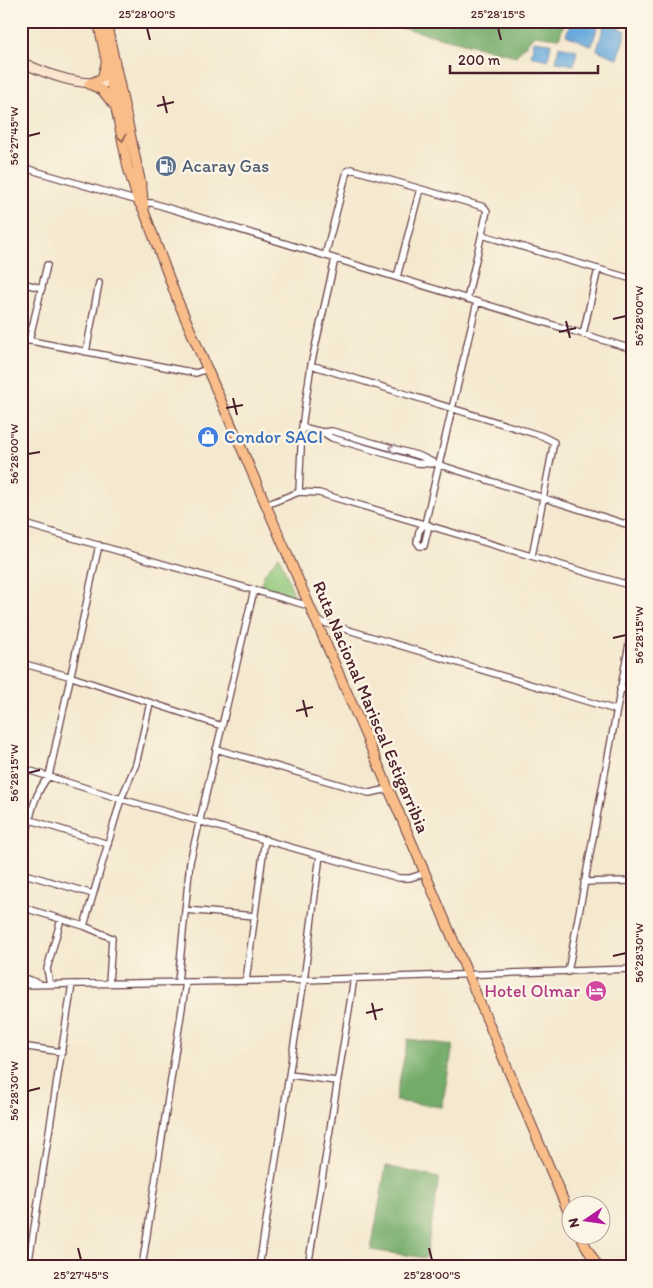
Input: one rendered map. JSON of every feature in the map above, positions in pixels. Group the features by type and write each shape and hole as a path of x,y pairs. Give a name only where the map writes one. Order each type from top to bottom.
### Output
{"main road":[{"name":"Ruta Nacional Mariscal Estigarribia","path":"98,21 106,59 114,81 142,205"},
{"name":"Ruta Nacional Mariscal Estigarribia","path":"106,21 117,116 142,205 177,299 426,873 562,1196"},
{"path":"89,84 102,78 106,67 106,59"},
{"path":"21,62 48,74 89,84 108,96 117,116"},
{"path":"89,84 114,81"},
{"path":"586,1246 597,1267"}],"street":[{"path":"21,167 142,205 152,204 632,349"},
{"path":"325,256 347,171 351,169 484,206 488,211 467,299"},
{"path":"397,277 420,189"},
{"path":"482,234 632,279"},
{"path":"299,492 302,427 311,365 335,259"},
{"path":"29,341 47,265"},
{"path":"583,334 598,269"},
{"path":"21,283 42,288"},
{"path":"86,352 99,283"},
{"path":"427,524 437,464 477,302"},
{"path":"21,340 196,373 207,370"},
{"path":"311,365 542,436 554,442 542,496 532,556"},
{"path":"302,427 322,432 332,438 417,463 437,464 632,526"},
{"path":"266,505 299,492 319,493 632,586"},
{"path":"21,523 309,606"},
{"path":"21,860 42,784 49,776 72,677 99,545"},
{"path":"178,982 190,862 254,590"},
{"path":"315,620 616,710"},
{"path":"568,972 632,628"},
{"path":"21,663 72,677 222,726"},
{"path":"620,688 632,691"},
{"path":"84,926 121,799 136,764 150,703"},
{"path":"216,749 369,793 389,789"},
{"path":"21,768 121,799 399,878 410,878 426,873"},
{"path":"21,817 108,844"},
{"path":"246,981 265,839"},
{"path":"259,1267 290,1075 320,855"},
{"path":"21,873 93,894"},
{"path":"584,882 632,881"},
{"path":"21,907 84,926 112,938 110,983"},
{"path":"185,910 254,916"},
{"path":"47,984 47,969 61,919"},
{"path":"21,985 304,980 632,969"},
{"path":"21,977 47,984"},
{"path":"308,1267 354,978"},
{"path":"142,1267 186,982"},
{"path":"28,1267 72,984"},
{"path":"21,1046 62,1052"},
{"path":"290,1075 336,1082"}],"green space":[{"path":"375,21 565,21 559,38 534,35 516,56"},
{"path":"279,556 295,597 260,588 264,574"},
{"path":"408,1039 453,1045 442,1107 395,1101"},
{"path":"386,1166 439,1178 426,1258 371,1250"}],"water":[{"path":"571,21 599,21 592,46 566,35"},
{"path":"605,22 626,31 618,59 597,50"},
{"path":"534,41 551,43 548,60 531,56"},
{"path":"559,46 577,50 574,65 556,62"}],"place":[{"name":"Acaray Gas","path":"166,166"},
{"name":"Condor SACI","path":"208,437"},
{"name":"Hotel Olmar","path":"596,991"}]}
